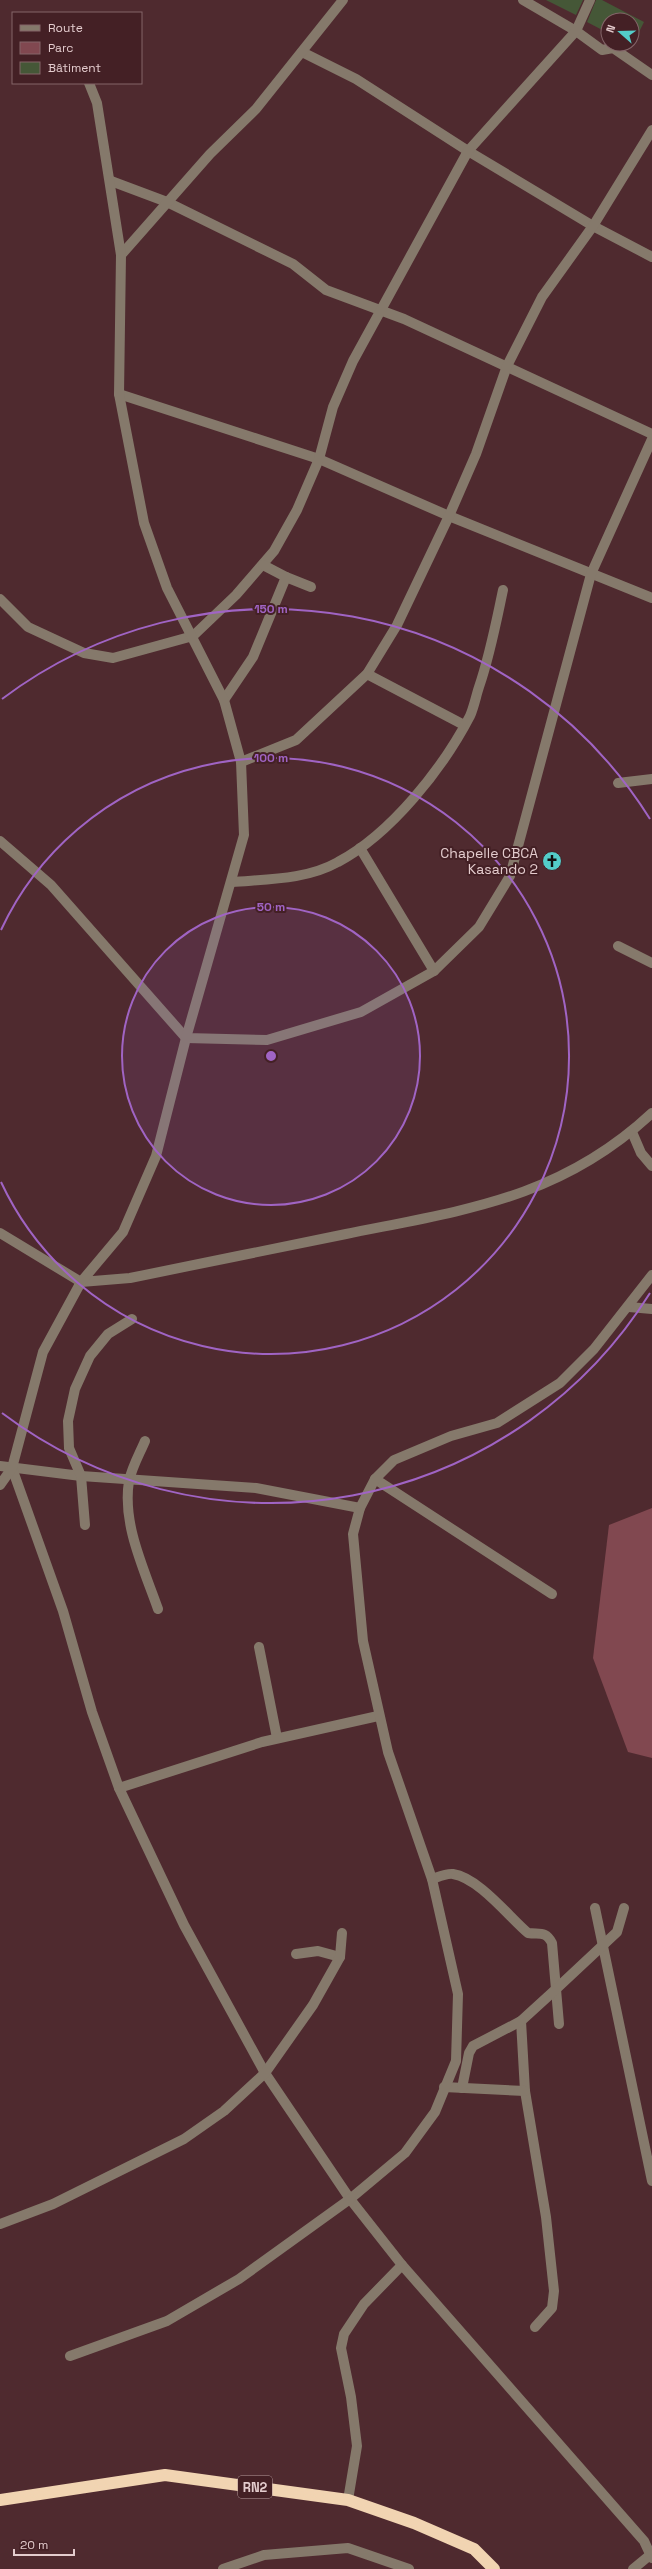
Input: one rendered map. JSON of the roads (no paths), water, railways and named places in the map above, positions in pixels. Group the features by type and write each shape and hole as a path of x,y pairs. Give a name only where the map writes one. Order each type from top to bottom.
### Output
{"highway":[{"name":"RN2","path":"0,2500 165,2475 348,2500 414,2523 474,2549 494,2569"}],"street":[{"path":"121,255 166,202 210,154 256,109 343,0"},
{"path":"523,0 576,31 602,50 613,48 652,75"},
{"path":"0,599 28,627 84,653 113,658 193,636 236,596 274,551 298,510 319,459 333,407 353,361 380,309 468,151 576,31 590,0"},
{"path":"302,52 356,79 468,151 592,226 652,257"},
{"path":"0,1485 12,1468 43,1352 81,1282 122,1232 156,1156 186,1038 232,882 244,835 241,762 224,700 193,636 167,588 144,523 119,394 121,255 111,181 97,103 89,84"},
{"path":"241,762 296,740 367,674 397,625 449,516 476,454 507,366 542,297 592,226 652,130"},
{"path":"111,181 166,202 293,264 326,290 380,309 507,366 652,434"},
{"path":"119,394 319,459 449,516 652,598"},
{"path":"0,841 51,885 186,1038 267,1040 361,1012 434,971 479,927 510,876 591,574 652,439"},
{"path":"263,565 286,577 311,587"},
{"path":"224,700 253,657 286,577"},
{"path":"232,882 297,876 337,863 380,834 410,802 436,769 470,715 491,651 502,590"},
{"path":"367,674 464,724"},
{"path":"618,783 652,779"},
{"path":"360,848 434,971"},
{"path":"618,946 652,963"},
{"path":"0,1233 81,1282 130,1278 481,1207 547,1184 612,1148 652,1113"},
{"path":"632,1132 641,1153 652,1166"},
{"path":"70,2356 167,2321 239,2279 350,2199 405,2153 435,2112 456,2061 458,1994 432,1879 388,1752 378,1716 363,1641 353,1534 360,1508 375,1479 394,1460 451,1436 497,1423 560,1384 594,1349 629,1307 652,1275"},
{"path":"629,1307 652,1309"},
{"path":"85,1526 81,1476 70,1448 68,1421 75,1389 90,1356 99,1344 108,1334 132,1319"},
{"path":"145,1441 130,1479 128,1495 132,1531 158,1609"},
{"path":"0,1466 81,1476 256,1488 360,1508"},
{"path":"12,1468 63,1610 92,1712 119,1788 184,1926 265,2073 350,2199 402,2264 639,2535 651,2556 633,2569"},
{"path":"375,1479 552,1594"},
{"path":"259,1647 277,1738"},
{"path":"119,1788 277,1738 378,1716"},
{"path":"432,1879 452,1874 468,1879 519,1922 528,1933 542,1932 549,1936 552,1943 559,2024"},
{"path":"595,1908 652,2181"},
{"path":"462,2088 469,2053 473,2046 521,2020 555,1990 617,1932 624,1908"},
{"path":"0,2224 52,2204 184,2139 224,2111 265,2073 313,2005 340,1958 342,1933"},
{"path":"296,1954 318,1951 340,1958"},
{"path":"521,2020 525,2091 546,2217 554,2290 552,2308 535,2327"},
{"path":"444,2087 525,2091"},
{"path":"348,2500 357,2446 351,2398 341,2348 344,2334 364,2304 402,2264"},
{"path":"223,2569 264,2555 348,2548 409,2569"}],"place":[{"name":"Chapelle CBCA Kasando 2","path":"552,861"}]}
